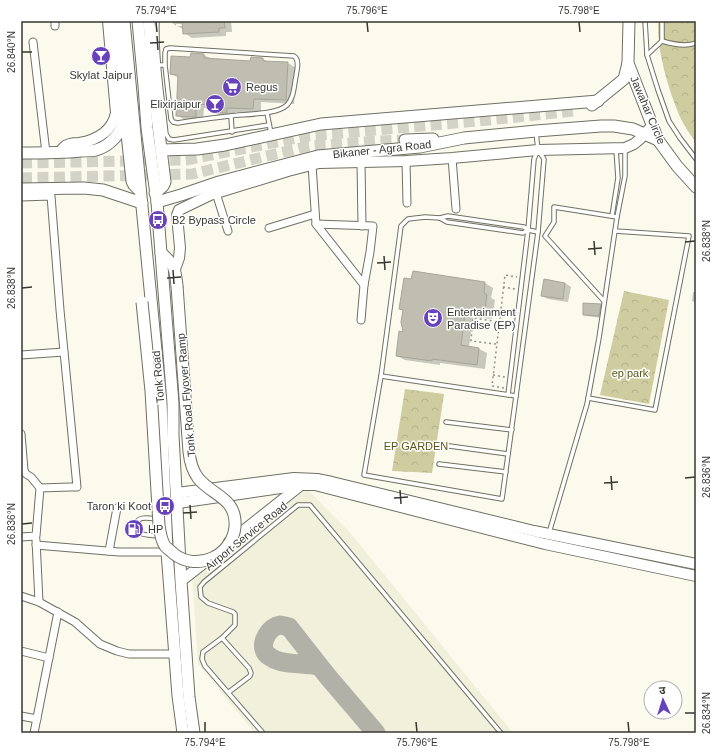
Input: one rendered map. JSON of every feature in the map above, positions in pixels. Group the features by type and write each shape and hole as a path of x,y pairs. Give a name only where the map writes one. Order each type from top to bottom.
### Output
{"main road":[{"path":"115,21 132,181 140,191"},
{"name":"Tonk Road","path":"124,21 161,402 166,537 182,733"},
{"name":"Tonk Road","path":"138,21 156,197 173,403 173,435 181,581 189,697 194,733"},
{"path":"149,21 155,100 165,182 156,197"},
{"name":"Jawahar Circle","path":"629,21 628,63 658,140 677,166 696,188"},
{"path":"573,111 585,110 624,79 628,63"},
{"path":"161,150 198,149 225,145 270,130 321,124 598,101"},
{"path":"21,153 97,150 110,143 118,134 124,123 125,114"},
{"name":"Bikaner - Agra Road","path":"156,197 181,195 219,182 318,156 420,147 464,138 536,131 614,126 633,129 658,140"},
{"path":"405,140 464,138"},
{"path":"21,189 84,188 103,190 142,204"},
{"path":"161,253 170,260 175,269"},
{"name":"Tonk Road Flyover Ramp","path":"150,284 144,294 142,302 151,391 159,519 162,541 168,550 178,557 188,561 198,562 211,559 220,553 230,542 235,527 233,512 230,505 198,478 192,465 175,269"}],"street":[{"path":"60,152 68,145 86,142 100,137 105,134 115,119 116,113 108,21"},
{"path":"33,42 46,153"},
{"path":"175,269 179,258 180,248 177,215 179,210 210,195 288,171 320,163 406,161 538,150 620,148 634,144 652,125"},
{"path":"452,158 456,209"},
{"path":"406,161 407,203"},
{"path":"361,162 362,226"},
{"path":"312,165 316,224 364,285"},
{"path":"216,193 228,231"},
{"path":"21,197 51,196 77,487 40,488"},
{"path":"269,228 315,214"},
{"path":"316,224 373,226 364,285 361,320"},
{"path":"21,355 64,352"},
{"path":"21,434 24,470 40,488 36,536 39,602"},
{"path":"177,498 294,478 317,479 549,534 696,564"},
{"path":"181,581 301,485"},
{"path":"177,498 301,485 315,485 545,544 696,576"},
{"path":"109,551 117,508"},
{"path":"21,536 36,536"},
{"path":"36,544 120,552 167,552"},
{"path":"21,596 39,602 75,622 100,644 129,654 175,654"},
{"path":"34,733 58,612"},
{"path":"21,651 49,658"},
{"path":"21,716 37,719"}],"lane":[{"path":"157,21 156,44 158,65 166,134 169,139 174,140 232,132 270,130 267,113"},
{"path":"645,21 647,55 669,120 680,138 696,159"},
{"path":"647,55 662,41 662,21"},
{"path":"662,41 673,44 692,45 696,43"},
{"path":"170,48 294,56 298,61 292,100 282,109 267,113 178,123 173,122 171,119 167,84 165,53 166,49 170,48"},
{"path":"158,65 165,65"},
{"path":"161,84 167,84"},
{"path":"231,116 232,132"},
{"path":"536,131 538,150 544,159 538,232 502,500 364,475 381,376 401,226 408,219 425,217 440,218 448,216 524,226 528,230 538,232"},
{"path":"612,216 618,178 620,148"},
{"path":"549,534 588,398 625,176 620,148"},
{"path":"508,395 528,230 534,159 538,150"},
{"path":"604,301 545,236 554,222 554,207 617,217"},
{"path":"440,218 447,222 523,233 528,230"},
{"path":"588,398 655,410 689,236 615,231"},
{"path":"381,376 516,396"},
{"path":"446,422 512,430"},
{"path":"442,445 508,454"},
{"path":"439,464 506,472"},
{"name":"Airport Service Road","path":"263,733 205,666 202,659 203,652 222,638 235,625 235,614 208,603 201,597 200,587 204,582 298,505 310,505 501,733"},
{"path":"166,520 143,518 137,522 136,526 140,533 166,537"},
{"path":"222,638 249,668 251,673 250,676 229,692"}],"path":[{"path":"509,389 492,386 504,275 522,278"},
{"path":"503,287 521,290"},
{"path":"497,344 471,341 473,318 499,322"},
{"path":"493,375 510,377"}],"shaded area":[{"path":"307,489 348,530 513,733 255,733 198,664 192,577"}],"green space":[{"path":"658,21 696,21 696,143 680,117 671,94 661,57"},
{"name":"ep park","path":"624,291 669,300 649,404 600,395"},
{"name":"EP GARDEN","path":"405,389 444,394 432,473 392,471"}],"building":[{"path":"182,21 224,21 225,28 219,28 219,32 183,34"},
{"name":"Regus","path":"191,53 204,54 204,58 250,61 251,57 263,58 263,61 288,62 286,100 254,99 253,109 227,108 227,113 211,112 211,105 196,104 196,117 176,116 178,75 170,74 171,56 190,57"},
{"name":"Entertainment Paradise (EP)","path":"413,271 485,282 484,293 487,295 484,315 465,313 461,345 479,348 477,365 396,356 399,331 403,332 401,322 403,310 399,309 404,278 411,279"},
{"path":"544,279 565,283 563,299 541,296"},
{"path":"583,303 601,304 599,316 583,315"}],"taxiway":[{"path":"329,678 318,666 282,662 269,656 265,652 264,648 266,636 276,626 280,625 289,627 329,678 376,733"}],"tunnel":[{"path":"21,163 186,160 307,136 573,111"},
{"path":"21,178 192,174 309,146 405,140"}],"place":[{"name":"Skylat Jaipur","path":"101,56"},
{"name":"Regus","path":"232,87"},
{"name":"Elixirjaipur","path":"215,104"},
{"name":"B2 Bypass Circle","path":"158,220"},
{"name":"Entertainment Paradise (EP)","path":"433,318"},
{"name":"Taron ki Koot","path":"165,506"},
{"name":"HP","path":"134,529"}]}
